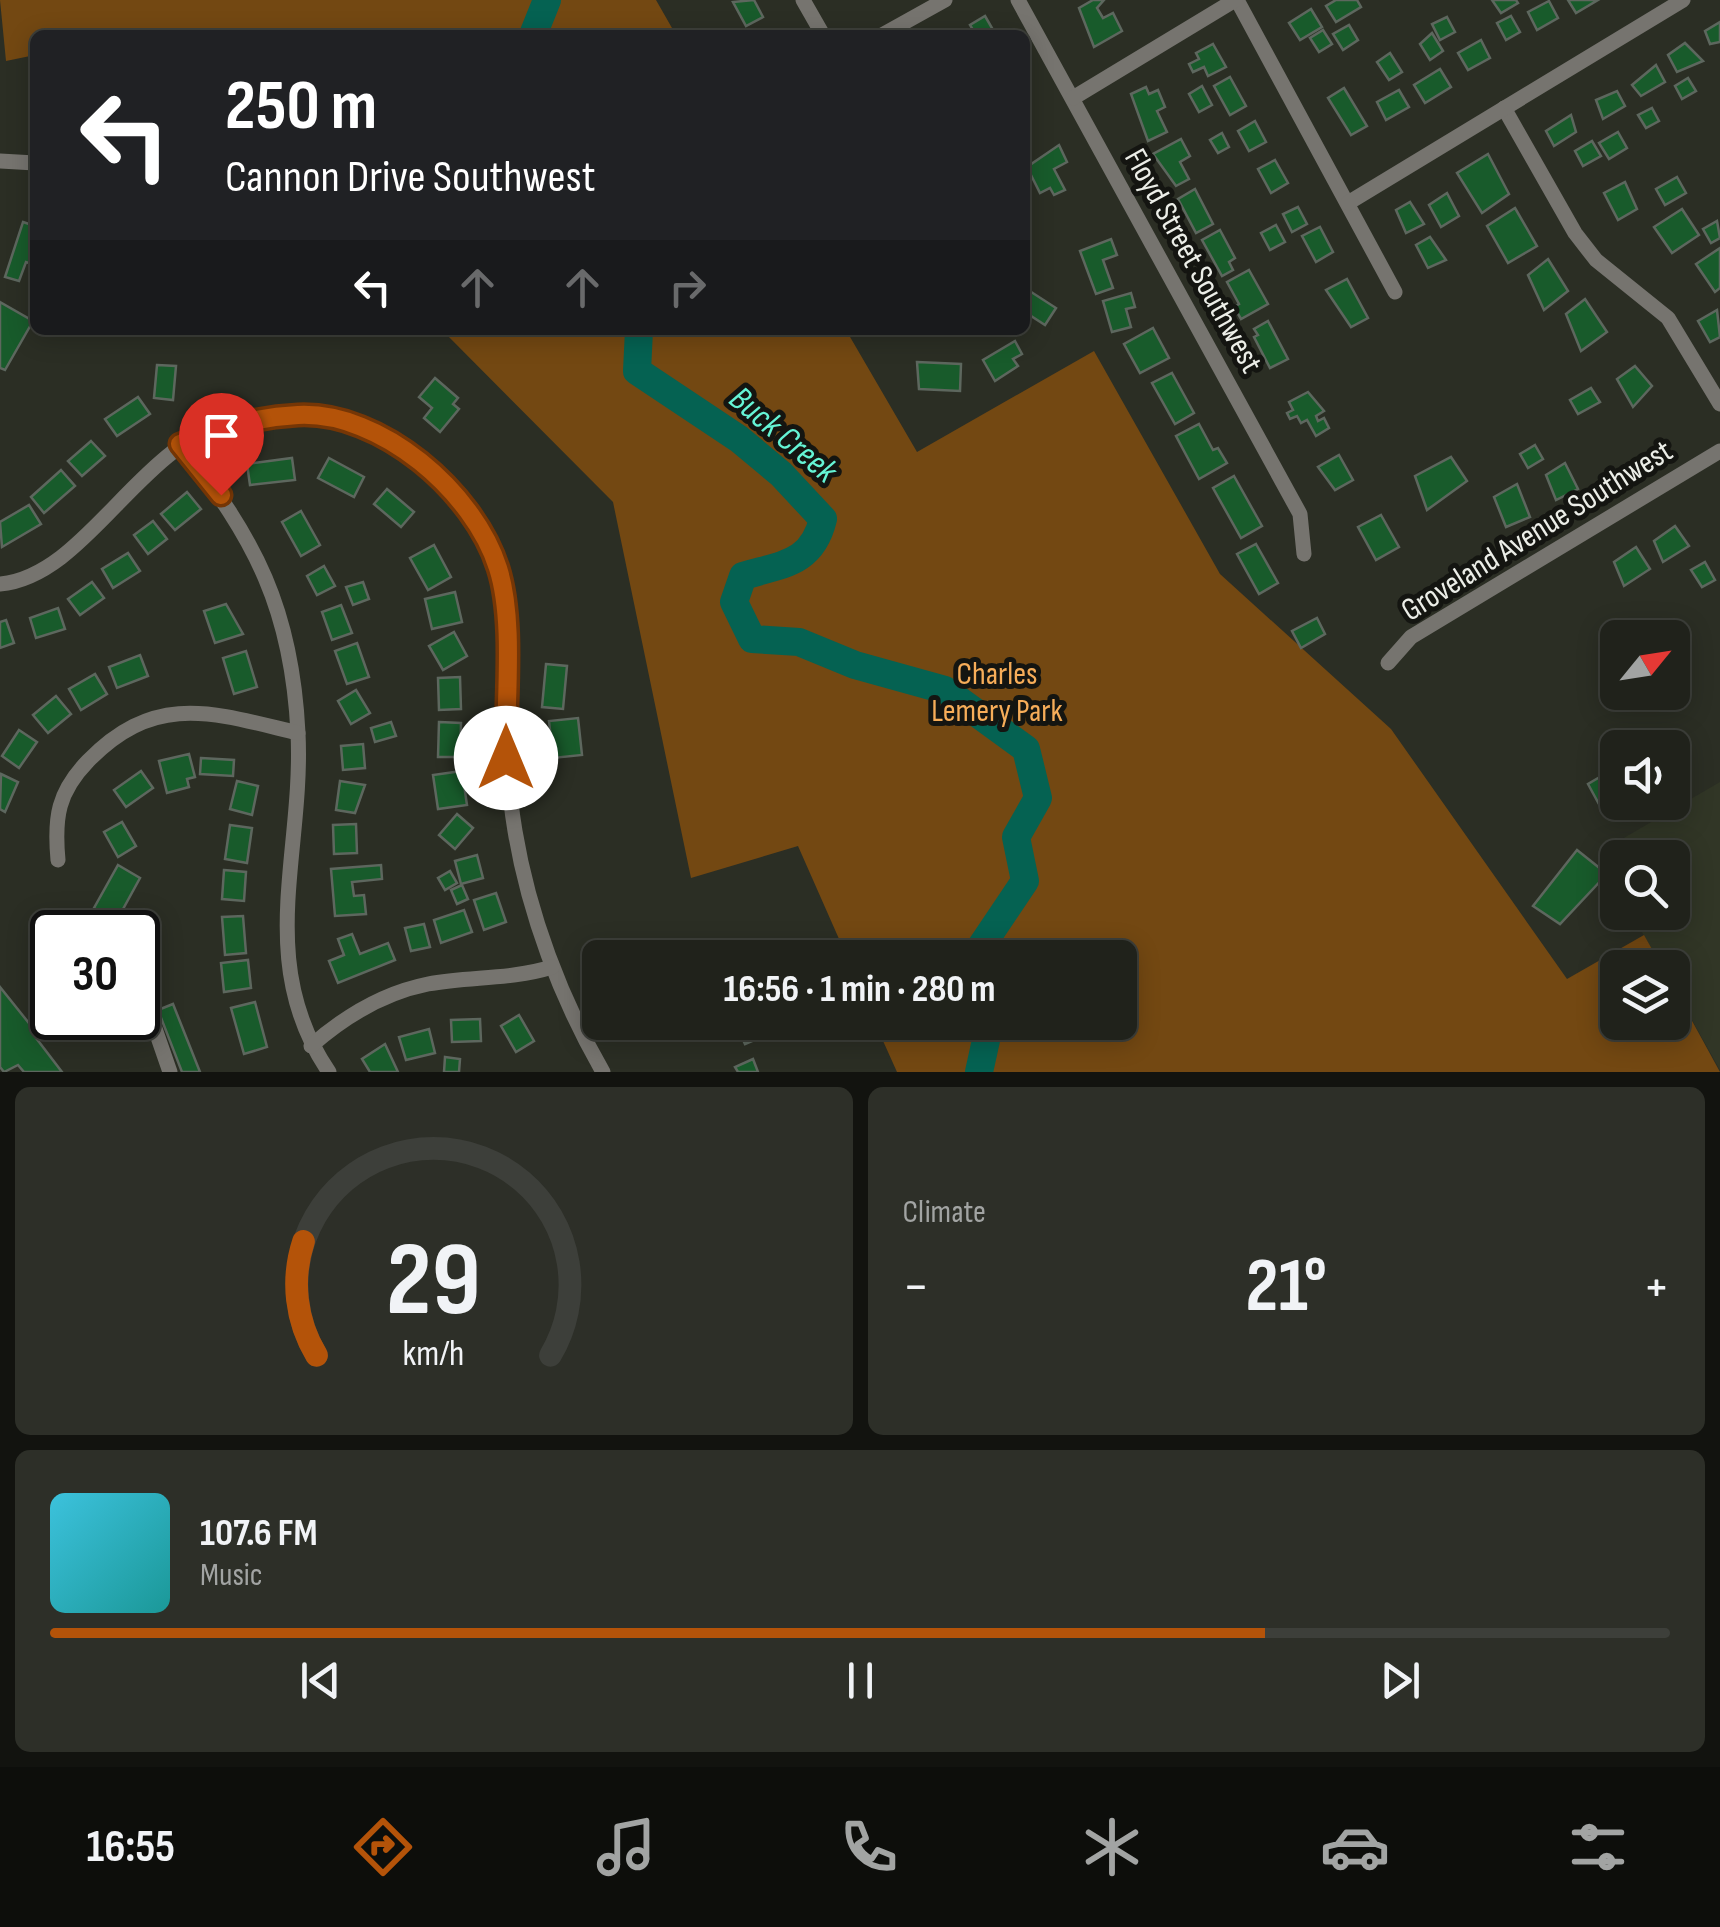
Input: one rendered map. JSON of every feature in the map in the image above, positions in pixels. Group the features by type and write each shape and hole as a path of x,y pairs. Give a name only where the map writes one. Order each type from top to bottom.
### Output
{"street":[{"path":"803,0 819,30"},
{"path":"891,30 945,0"},
{"name":"Floyd Street Southwest","path":"1018,0 1300,514 1304,554"},
{"path":"1073,98 1236,0 1395,292"},
{"path":"1348,203 1682,0"},
{"path":"1504,108 1575,234 1596,260 1668,318 1720,404"},
{"path":"0,162 30,162"},
{"path":"0,584 41,570 180,444 233,422 301,414 350,424 400,446 428,466 468,514 498,568 505,609 506,758 516,834 552,967 602,1072"},
{"path":"180,444 240,527 282,614 298,733 284,911 294,1004 312,1046 329,1072"},
{"name":"Groveland Avenue Southwest","path":"1388,663 1410,638 1720,451"},
{"path":"58,860 54,818 62,793 115,733 159,715 215,713 298,733"},
{"path":"312,1046 340,1021 376,1001 428,984 518,978 552,967"},
{"path":"159,1040 170,1072"}],"shaded area":[{"path":"1720,782 1720,1070 1690,1016 1690,950 1652,950 1641,930 1690,930 1690,840 1620,840 1655,820 1690,820 1690,799"}],"green space":[{"path":"0,0 656,0 673,30 30,30 30,56 6,61"},
{"name":"Charles Lemery Park","path":"447,335 849,335 917,452 1094,351 1220,574 1391,729 1567,979 1600,960 1600,1040 1690,1040 1690,1017 1720,1072 897,1072 883,1040 1137,1040 1137,940 839,940 798,846 691,878 613,502"},
{"name":"Charles Lemery Park","path":"1644,935 1652,950 1618,950"}],"building":[{"path":"754,0 763,17 746,26 733,2"},
{"path":"1093,0 1104,0 1097,8 1103,18 1113,13 1122,31 1094,47 1079,8"},
{"path":"1336,0 1357,0 1361,7 1336,22 1326,6"},
{"path":"1492,0 1516,0 1518,3 1501,13"},
{"path":"1568,0 1598,0 1576,13"},
{"path":"1549,1 1558,18 1537,30 1528,12"},
{"path":"1311,9 1322,27 1300,40 1289,23"},
{"path":"985,16 993,30 973,30 970,25"},
{"path":"1511,16 1520,32 1506,40 1497,23"},
{"path":"1447,17 1455,32 1440,40 1432,24"},
{"path":"1720,22 1720,42 1710,44 1705,31"},
{"path":"1349,25 1358,40 1343,50 1333,34"},
{"path":"1323,30 1332,44 1319,52 1310,38"},
{"path":"1432,33 1443,51 1430,60 1420,44"},
{"path":"1481,40 1490,58 1468,70 1458,53"},
{"path":"1685,43 1703,61 1677,72 1668,55"},
{"path":"1213,44 1226,67 1208,76 1204,67 1193,72 1189,64 1199,59 1196,53"},
{"path":"1390,53 1402,72 1389,80 1377,62"},
{"path":"1656,65 1665,82 1641,96 1632,85"},
{"path":"1440,69 1451,87 1425,103 1414,85"},
{"path":"1230,77 1246,106 1230,115 1214,86"},
{"path":"1688,78 1696,91 1682,99 1675,86"},
{"path":"1202,86 1212,105 1199,112 1189,94"},
{"path":"1146,87 1149,94 1158,90 1165,107 1157,111 1167,132 1148,141 1131,94"},
{"path":"1344,88 1367,126 1351,135 1328,98"},
{"path":"1399,90 1409,107 1386,120 1377,102"},
{"path":"1617,91 1625,106 1603,119 1596,100"},
{"path":"1652,108 1659,121 1646,128 1638,115"},
{"path":"1571,115 1576,132 1554,146 1546,131"},
{"path":"1255,121 1266,142 1249,151 1238,131"},
{"path":"1618,132 1627,148 1609,159 1599,143"},
{"path":"1222,133 1229,147 1218,153 1210,140"},
{"path":"1181,139 1190,156 1180,162 1189,179 1176,186 1153,154"},
{"path":"1592,141 1601,156 1583,166 1575,151"},
{"path":"1059,145 1067,162 1054,169 1065,190 1054,195 1050,188 1040,193 1030,165"},
{"path":"1488,154 1509,194 1482,213 1457,173"},
{"path":"1275,160 1288,183 1271,193 1258,169"},
{"path":"1677,177 1686,193 1665,205 1656,189"},
{"path":"1625,182 1637,209 1618,220 1604,193"},
{"path":"1195,189 1213,224 1196,233 1178,199"},
{"path":"1447,193 1459,216 1441,227 1429,205"},
{"path":"1410,202 1424,224 1406,233 1396,210"},
{"path":"1298,207 1307,224 1292,232 1283,214"},
{"path":"1515,208 1537,246 1508,263 1487,226"},
{"path":"1682,209 1699,235 1672,253 1654,227"},
{"path":"1717,221 1720,238 1711,243 1703,229"},
{"path":"23,222 30,224 30,263 26,262 19,281 5,277"},
{"path":"1276,225 1285,242 1270,250 1261,233"},
{"path":"1320,227 1333,252 1316,262 1302,236"},
{"path":"1220,230 1235,258 1229,262 1233,270 1222,276 1202,240"},
{"path":"1430,237 1446,260 1428,268 1416,245"},
{"path":"1111,239 1117,255 1103,260 1113,288 1096,294 1080,251"},
{"path":"1720,248 1720,288 1715,292 1696,264"},
{"path":"1548,259 1568,291 1544,310 1528,275"},
{"path":"1249,270 1268,304 1241,319 1234,307 1239,304 1227,282"},
{"path":"1347,279 1368,318 1351,327 1326,290"},
{"path":"1030,291 1056,308 1045,325 1030,315"},
{"path":"1131,293 1135,307 1126,309 1131,327 1112,332 1103,301"},
{"path":"1585,299 1607,332 1581,351 1566,314"},
{"path":"0,302 30,319 30,326 5,370 0,368"},
{"path":"1717,310 1720,337 1710,342 1698,321"},
{"path":"1268,321 1288,359 1270,368 1254,337 1258,335 1254,329"},
{"path":"1153,328 1169,358 1140,373 1124,344"},
{"path":"1015,341 1022,354 1013,359 1018,366 995,381 983,360"},
{"path":"917,362 961,364 960,391 919,389"},
{"path":"157,365 176,366 173,400 154,398"},
{"path":"1635,366 1652,386 1633,407 1617,379"},
{"path":"1172,373 1194,413 1175,424 1152,383"},
{"path":"435,378 458,398 453,404 459,409 440,432 424,418 432,408 419,397"},
{"path":"1591,388 1600,402 1578,414 1570,400"},
{"path":"1308,392 1324,411 1316,416 1318,421 1324,418 1329,428 1316,436 1307,420 1301,423 1297,416 1290,419 1287,413 1293,410 1289,402"},
{"path":"138,397 150,414 117,436 105,419"},
{"path":"1199,424 1213,450 1218,448 1227,463 1199,479 1176,436"},
{"path":"91,441 105,456 82,476 68,461"},
{"path":"1535,445 1543,459 1528,468 1520,454"},
{"path":"1339,455 1353,480 1335,490 1318,467"},
{"path":"1451,457 1467,481 1427,510 1415,476"},
{"path":"292,458 295,480 250,485 247,464"},
{"path":"329,458 364,477 354,497 318,478"},
{"path":"1565,463 1578,489 1556,500 1546,475"},
{"path":"61,470 75,486 44,513 31,497"},
{"path":"1234,476 1262,526 1241,538 1213,488"},
{"path":"1517,484 1530,517 1506,527 1494,497"},
{"path":"387,489 414,512 401,527 374,504"},
{"path":"187,492 201,509 175,530 161,514"},
{"path":"29,505 41,524 2,547 0,522"},
{"path":"301,511 320,545 301,556 282,522"},
{"path":"1381,515 1399,547 1376,560 1358,527"},
{"path":"153,521 167,539 148,554 134,535"},
{"path":"1675,526 1689,546 1663,562 1654,541"},
{"path":"1256,544 1278,583 1259,594 1237,554"},
{"path":"434,545 451,577 428,590 410,558"},
{"path":"1636,547 1650,569 1624,586 1614,562"},
{"path":"128,553 140,571 113,588 102,569"},
{"path":"1705,562 1715,580 1702,587 1691,570"},
{"path":"324,566 335,586 317,595 307,576"},
{"path":"92,582 104,598 80,615 68,599"},
{"path":"363,582 369,599 353,605 346,587"},
{"path":"455,592 462,622 432,629 425,599"},
{"path":"226,604 243,634 215,643 204,611"},
{"path":"341,605 352,633 332,640 322,612"},
{"path":"58,608 65,629 36,638 30,618"},
{"path":"1317,618 1325,634 1301,648 1292,631"},
{"path":"6,620 14,643 0,648 0,622"},
{"path":"454,632 467,656 443,670 429,646"},
{"path":"357,643 369,677 347,684 335,651"},
{"path":"246,651 257,687 234,694 223,658"},
{"path":"140,655 148,676 117,688 109,667"},
{"path":"546,664 567,666 563,709 542,707"},
{"path":"95,674 107,694 81,710 69,689"},
{"path":"460,677 461,709 439,710 438,678"},
{"path":"356,690 370,713 351,724 338,701"},
{"path":"56,696 71,714 48,733 33,715"},
{"path":"578,718 582,755 553,758 549,721"},
{"path":"391,722 396,736 375,742 371,728"},
{"path":"439,722 461,723 460,757 438,757"},
{"path":"19,730 37,742 19,768 2,756"},
{"path":"363,744 365,768 343,770 341,746"},
{"path":"189,754 195,777 187,779 189,787 167,793 159,761"},
{"path":"201,758 234,760 233,776 200,774"},
{"path":"141,771 153,788 126,807 114,790"},
{"path":"462,771 467,805 438,809 433,775"},
{"path":"1,774 18,782 5,812 0,809"},
{"path":"1600,777 1600,806 1588,784"},
{"path":"237,781 258,786 252,815 230,809"},
{"path":"340,781 365,785 355,813 336,810"},
{"path":"457,814 473,828 455,849 439,835"},
{"path":"122,822 136,846 118,857 104,832"},
{"path":"356,824 357,853 334,854 333,825"},
{"path":"230,825 252,828 247,863 225,859"},
{"path":"1577,850 1600,868 1600,881 1560,924 1533,906"},
{"path":"477,855 483,878 461,884 455,861"},
{"path":"118,865 140,878 122,910 94,908"},
{"path":"381,865 382,879 352,882 354,896 364,895 366,914 335,916 331,869"},
{"path":"224,870 246,872 244,901 222,899"},
{"path":"450,871 457,883 445,890 438,878"},
{"path":"462,885 468,899 457,904 451,890"},
{"path":"496,893 506,922 484,930 474,900"},
{"path":"464,910 472,932 441,943 434,920"},
{"path":"243,916 246,953 225,955 222,917"},
{"path":"424,924 430,947 411,951 405,928"},
{"path":"352,934 360,954 388,943 395,960 338,983 329,961 344,955 338,939"},
{"path":"248,960 251,988 224,992 221,963"},
{"path":"0,987 30,1024 30,1040 38,1040 62,1072 24,1072 18,1065 4,1072 0,1067"},
{"path":"255,1002 267,1047 244,1054 231,1008"},
{"path":"173,1004 200,1072 182,1072 160,1009"},
{"path":"519,1015 534,1041 516,1052 501,1026"},
{"path":"480,1019 481,1041 452,1042 451,1020"},
{"path":"429,1029 435,1053 406,1060 399,1037"},
{"path":"385,1044 398,1072 370,1072 362,1059"},
{"path":"445,1057 460,1059 459,1072 444,1072"},
{"path":"753,1059 758,1072 738,1072 735,1067"}],"waterway":[{"name":"Buck Creek","path":"535,30 547,0"},
{"name":"Buck Creek","path":"639,335 637,371 739,439 781,474 823,519 818,534 803,554 783,565 743,576 734,602 752,639 799,642 855,665 945,690 1026,749 1038,798 1016,837 1025,881 985,940"},
{"name":"Buck Creek","path":"979,1072 986,1040"}],"route":[{"path":"221,495 180,444 233,422 301,414 350,424 400,446 428,466 452,491 498,568 505,609 506,758"}]}
